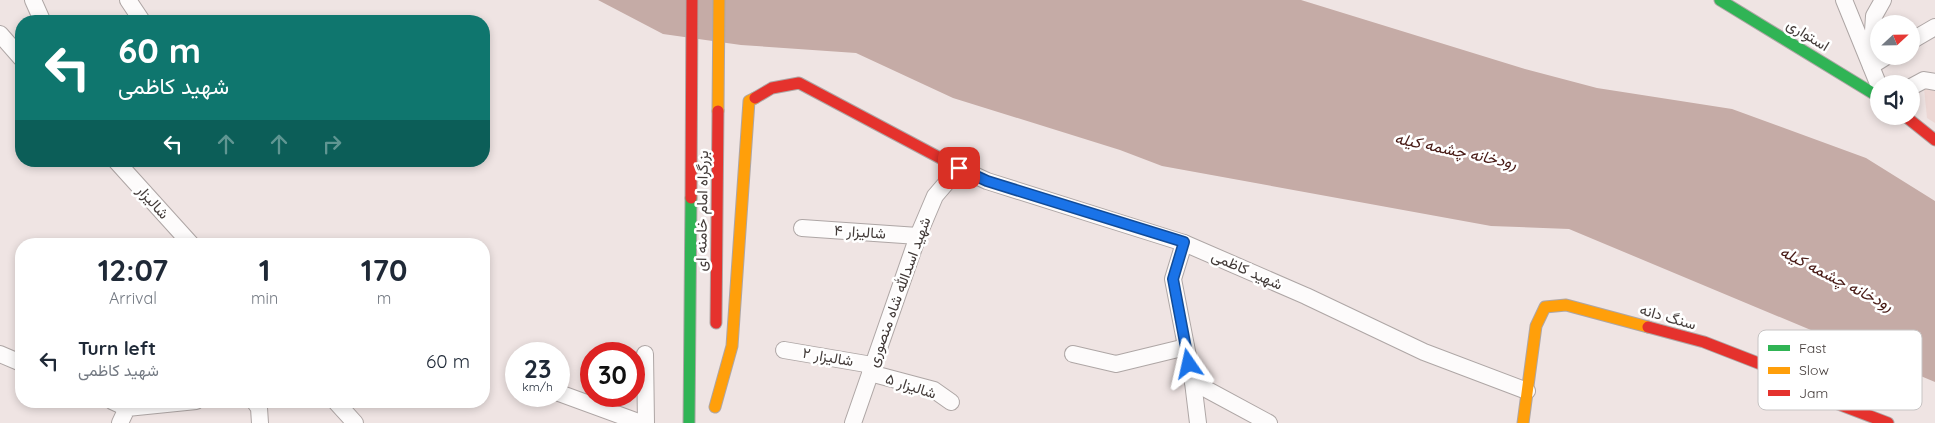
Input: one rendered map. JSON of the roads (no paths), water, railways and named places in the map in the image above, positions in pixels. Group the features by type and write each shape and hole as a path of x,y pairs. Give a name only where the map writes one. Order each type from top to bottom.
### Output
{"main road":[{"name":"بزرگراه امام خامنه ای","path":"689,423 692,0"},
{"name":"بزرگراه امام خامنه ای","path":"716,339 719,0"},
{"name":"استواری","path":"1720,0 1870,91"},
{"path":"716,358 715,411 732,346 749,101 772,88 799,83 959,168"},
{"path":"1916,125 1935,140"},
{"path":"678,423 690,278"},
{"name":"سنگ دانه","path":"1523,423 1536,326 1545,307 1566,305 1704,342 1758,363"},
{"name":"سنگ دانه","path":"1854,410 1888,423"}],"street":[{"path":"32,0 40,15"},
{"path":"128,0 138,15"},
{"path":"1844,0 1875,75"},
{"path":"1871,66 1874,16 1883,0"},
{"path":"1920,36 1935,27"},
{"path":"0,34 15,51"},
{"path":"1920,82 1924,80 1935,82"},
{"name":"شالیزار","path":"121,167 186,238"},
{"name":"شهید اسدالله شاه منصوری","path":"853,423 918,236 935,196 959,168"},
{"name":"شهید کاظمی","path":"959,168 987,181 1184,242 1306,296 1424,352 1527,391"},
{"name":"شالیزار ۴","path":"802,228 918,236"},
{"path":"1184,242 1173,279 1193,382 1198,423"},
{"path":"1074,354 1116,364 1186,346"},
{"name":"شالیزار ۲","path":"784,350 871,369"},
{"path":"0,354 15,360"},
{"path":"645,354 646,423"},
{"name":"شالیزار ۵","path":"871,369 934,390 951,402"},
{"path":"1193,382 1269,423"},
{"path":"570,397 641,423"},
{"path":"120,423 127,408"},
{"path":"259,408 260,423"},
{"path":"341,408 355,423"}],"water":[{"name":"رودخانه چشمه کیله","path":"598,0 1301,0 1525,69 1597,88 1732,109 1866,158 1935,201 1935,382 1922,377 1922,330 1811,330 1569,229 1491,226 1162,166 1120,150 953,98 856,53 741,45 663,34"}]}
